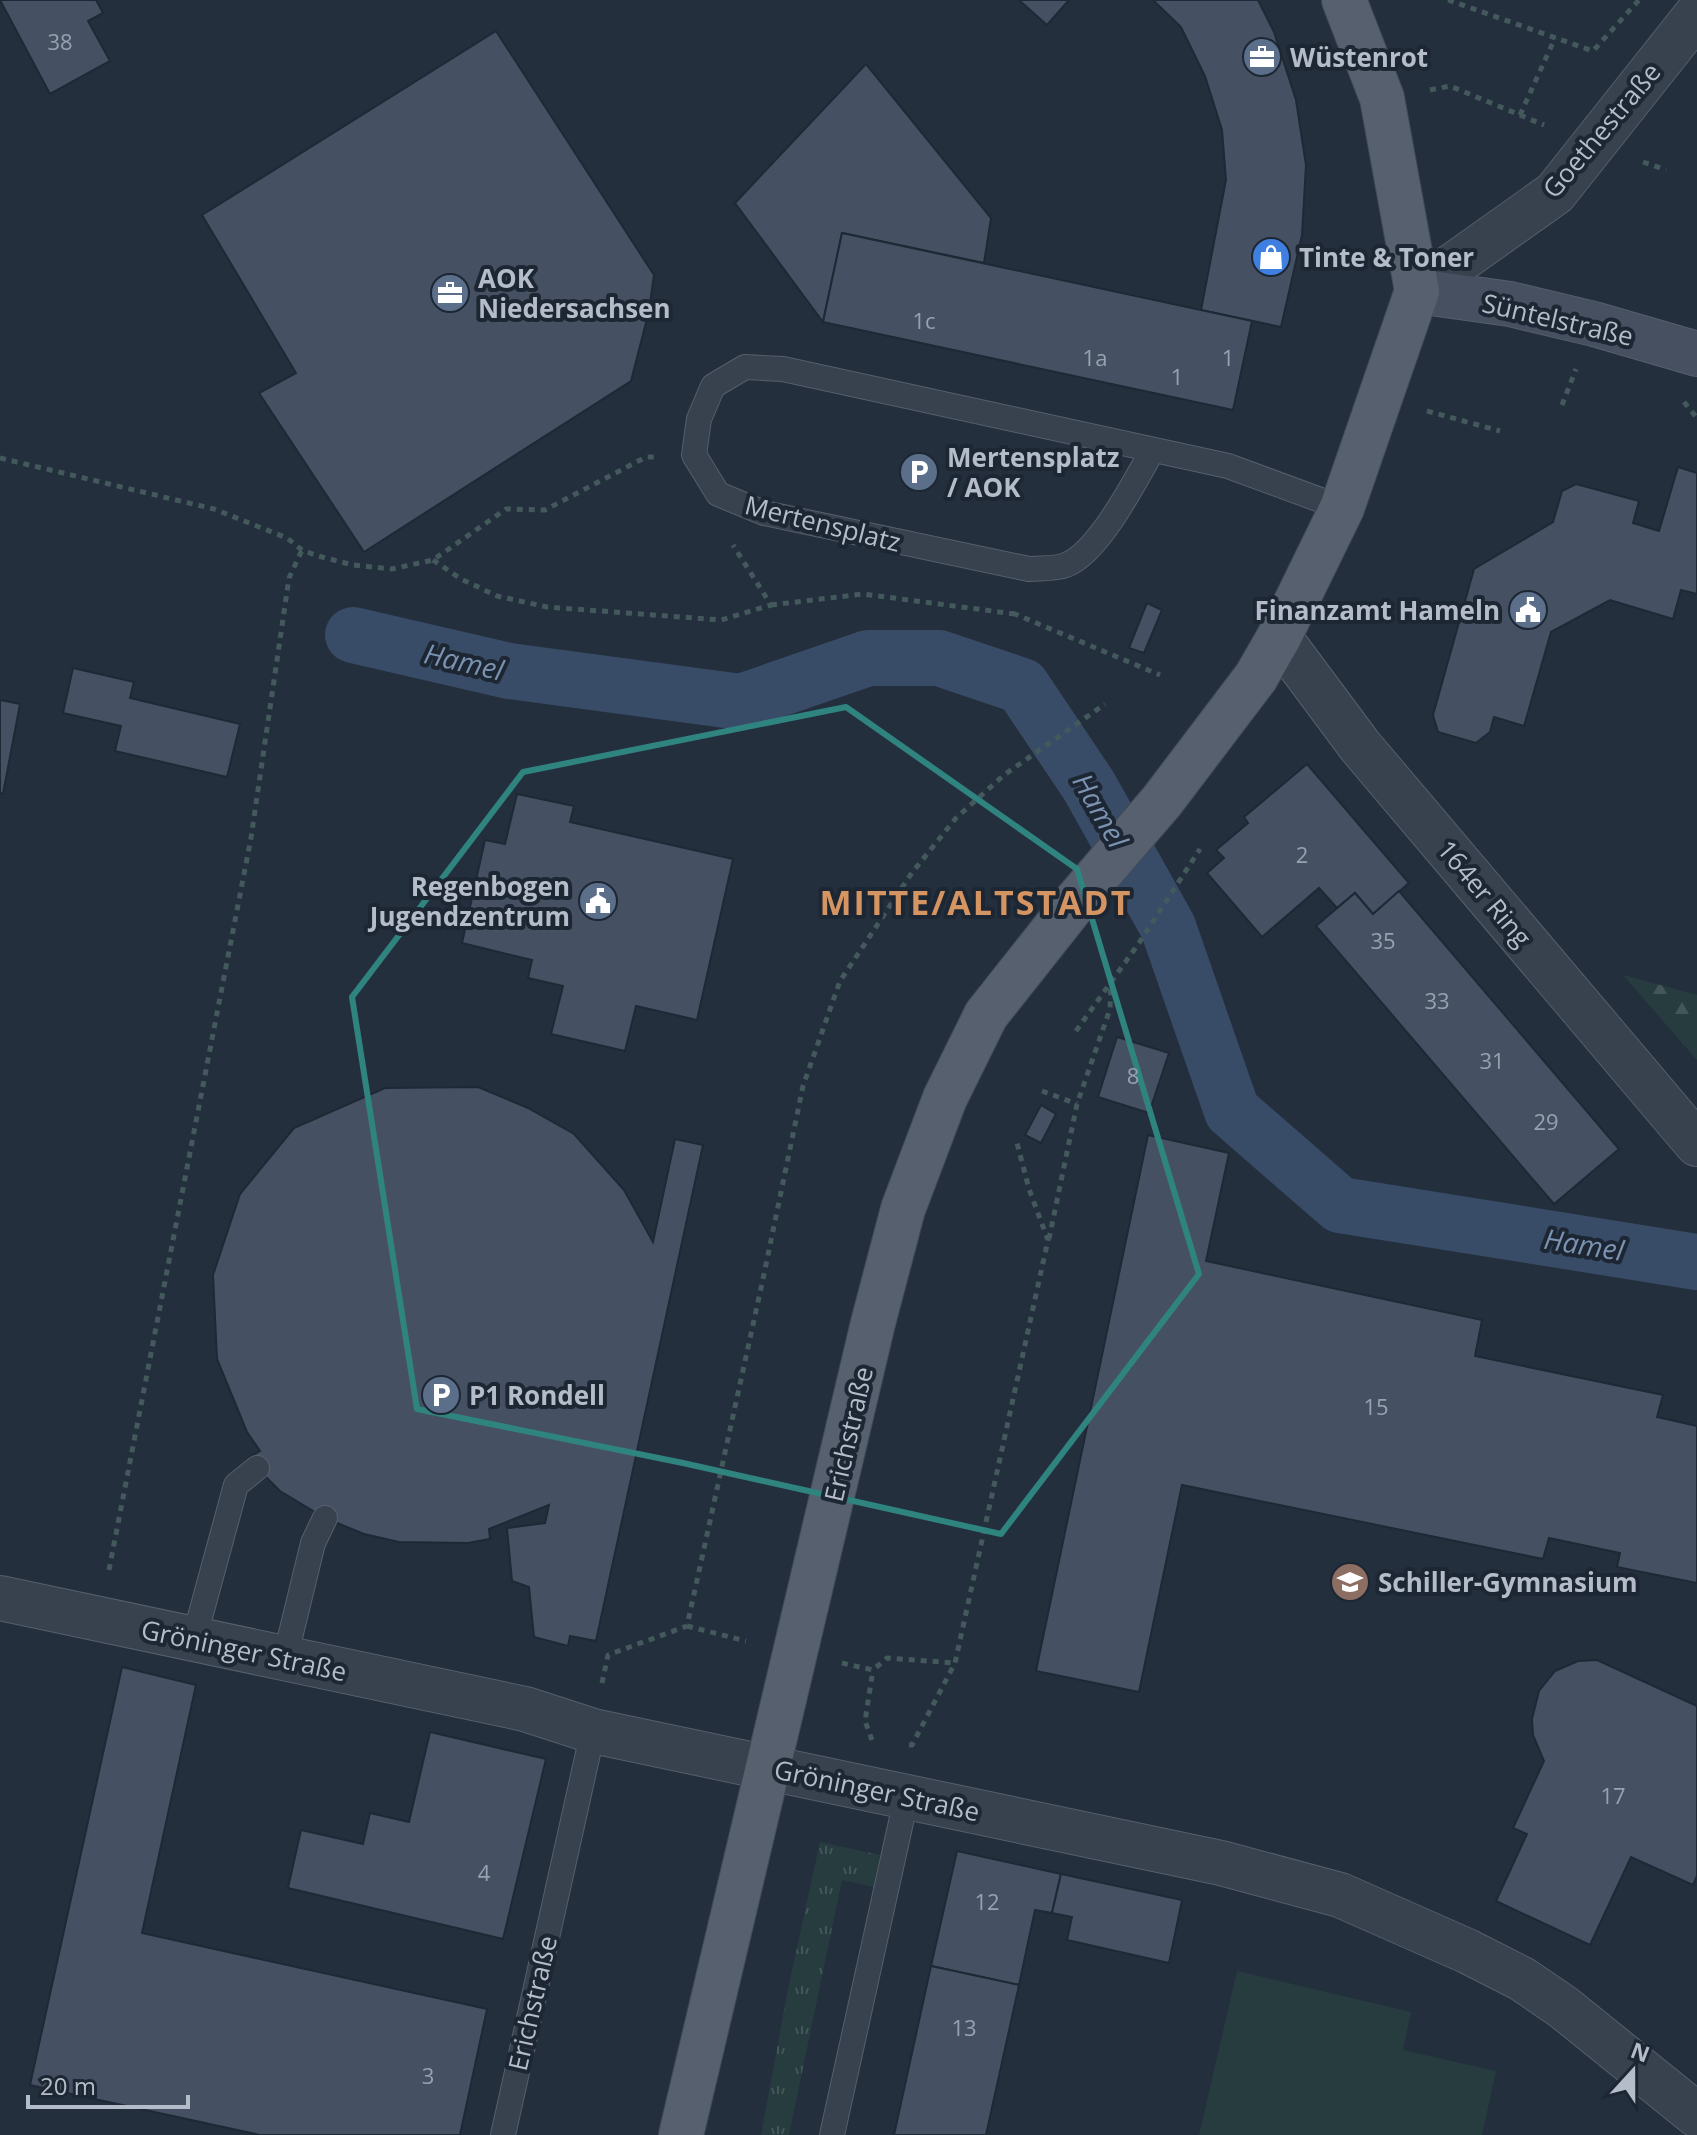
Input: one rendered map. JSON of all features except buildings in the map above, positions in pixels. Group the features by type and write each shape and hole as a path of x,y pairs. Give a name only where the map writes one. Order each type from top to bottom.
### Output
{"main road":[{"path":"1279,637 1342,508 1417,291 1382,98 1344,0"},
{"name":"Süntelstraße","path":"1417,291 1510,304 1697,354"},
{"name":"Erichstraße","path":"681,2135 903,1209 945,1098 986,1015 1077,900 1162,801 1256,677 1279,637"}],"street":[{"name":"Goethestraße","path":"1417,291 1555,193 1697,14"},
{"name":"164er Ring","path":"1279,637 1360,746 1697,1144"},
{"name":"Gröninger Straße","path":"0,1598 525,1709 593,1731 1221,1863 1340,1895 1522,1979 1563,2007 1697,2115"}],"lane":[{"path":"694,455 699,419 713,386 745,367 783,369 1228,466 1342,508"},
{"name":"Mertensplatz","path":"694,455 718,494 764,513 1029,569 1067,565 1093,544 1122,504 1152,451"},
{"path":"194,1639 236,1485 257,1468"},
{"path":"285,1658 313,1543 325,1518"},
{"name":"Erichstraße","path":"503,2135 593,1731"},
{"path":"832,2135 907,1795"}],"path":[{"path":"1448,0 1593,51 1639,0"},
{"path":"1382,98 1450,86 1520,115 1555,38"},
{"path":"1381,397 1500,431"},
{"path":"0,458 214,509 287,538 302,550 353,565 392,569 433,560 506,509 545,510 646,457 694,455"},
{"path":"718,494 718,521 771,605"},
{"path":"100,1620 251,838 289,578 302,550"},
{"path":"433,560 461,579 497,596 547,607 721,620 771,605 863,594 1015,614 1160,675"},
{"path":"1015,614 1029,569"},
{"path":"593,1731 608,1655 687,1626 803,1086 840,981 911,874 956,818 1004,775 1105,704"},
{"path":"1076,1031 1139,943 1200,849"},
{"path":"899,1743 912,1745 955,1663 1077,1104 1110,1009 1111,980"},
{"path":"1042,1091 1077,1104"},
{"path":"1016,1139 1029,1189 1048,1240"},
{"path":"873,1739 886,1741"}],"highlighted area":[{"path":"846,707 1077,869 1199,1274 1001,1534 683,1463 417,1409 352,997 523,772"}],"green space":[{"path":"1623,975 1697,995 1697,1060"},
{"path":"820,1842 880,1855 874,1887 842,1880 789,2135 761,2135 788,1989"},
{"path":"1237,1971 1411,2012 1403,2050 1496,2071 1482,2135 1199,2135"}],"waterway":[{"name":"Hamel","path":"353,635 509,671 741,702 868,658 939,658 1022,686 1089,786 1168,927 1232,1111 1340,1205 1697,1262"}],"place":[{"name":"Wüstenrot","path":"1262,57"},
{"name":"Tinte & Toner","path":"1271,257"},
{"name":"AOK Niedersachsen","path":"450,293"},
{"name":"Mertensplatz / AOK","path":"919,472"},
{"name":"Finanzamt Hameln","path":"1528,610"},
{"name":"Regenbogen Jugendzentrum","path":"598,901"},
{"name":"P1 Rondell","path":"441,1395"},
{"name":"Schiller-Gymnasium","path":"1350,1582"}],"district":[{"name":"MITTE/ALTSTADT","path":"976,902"}]}
